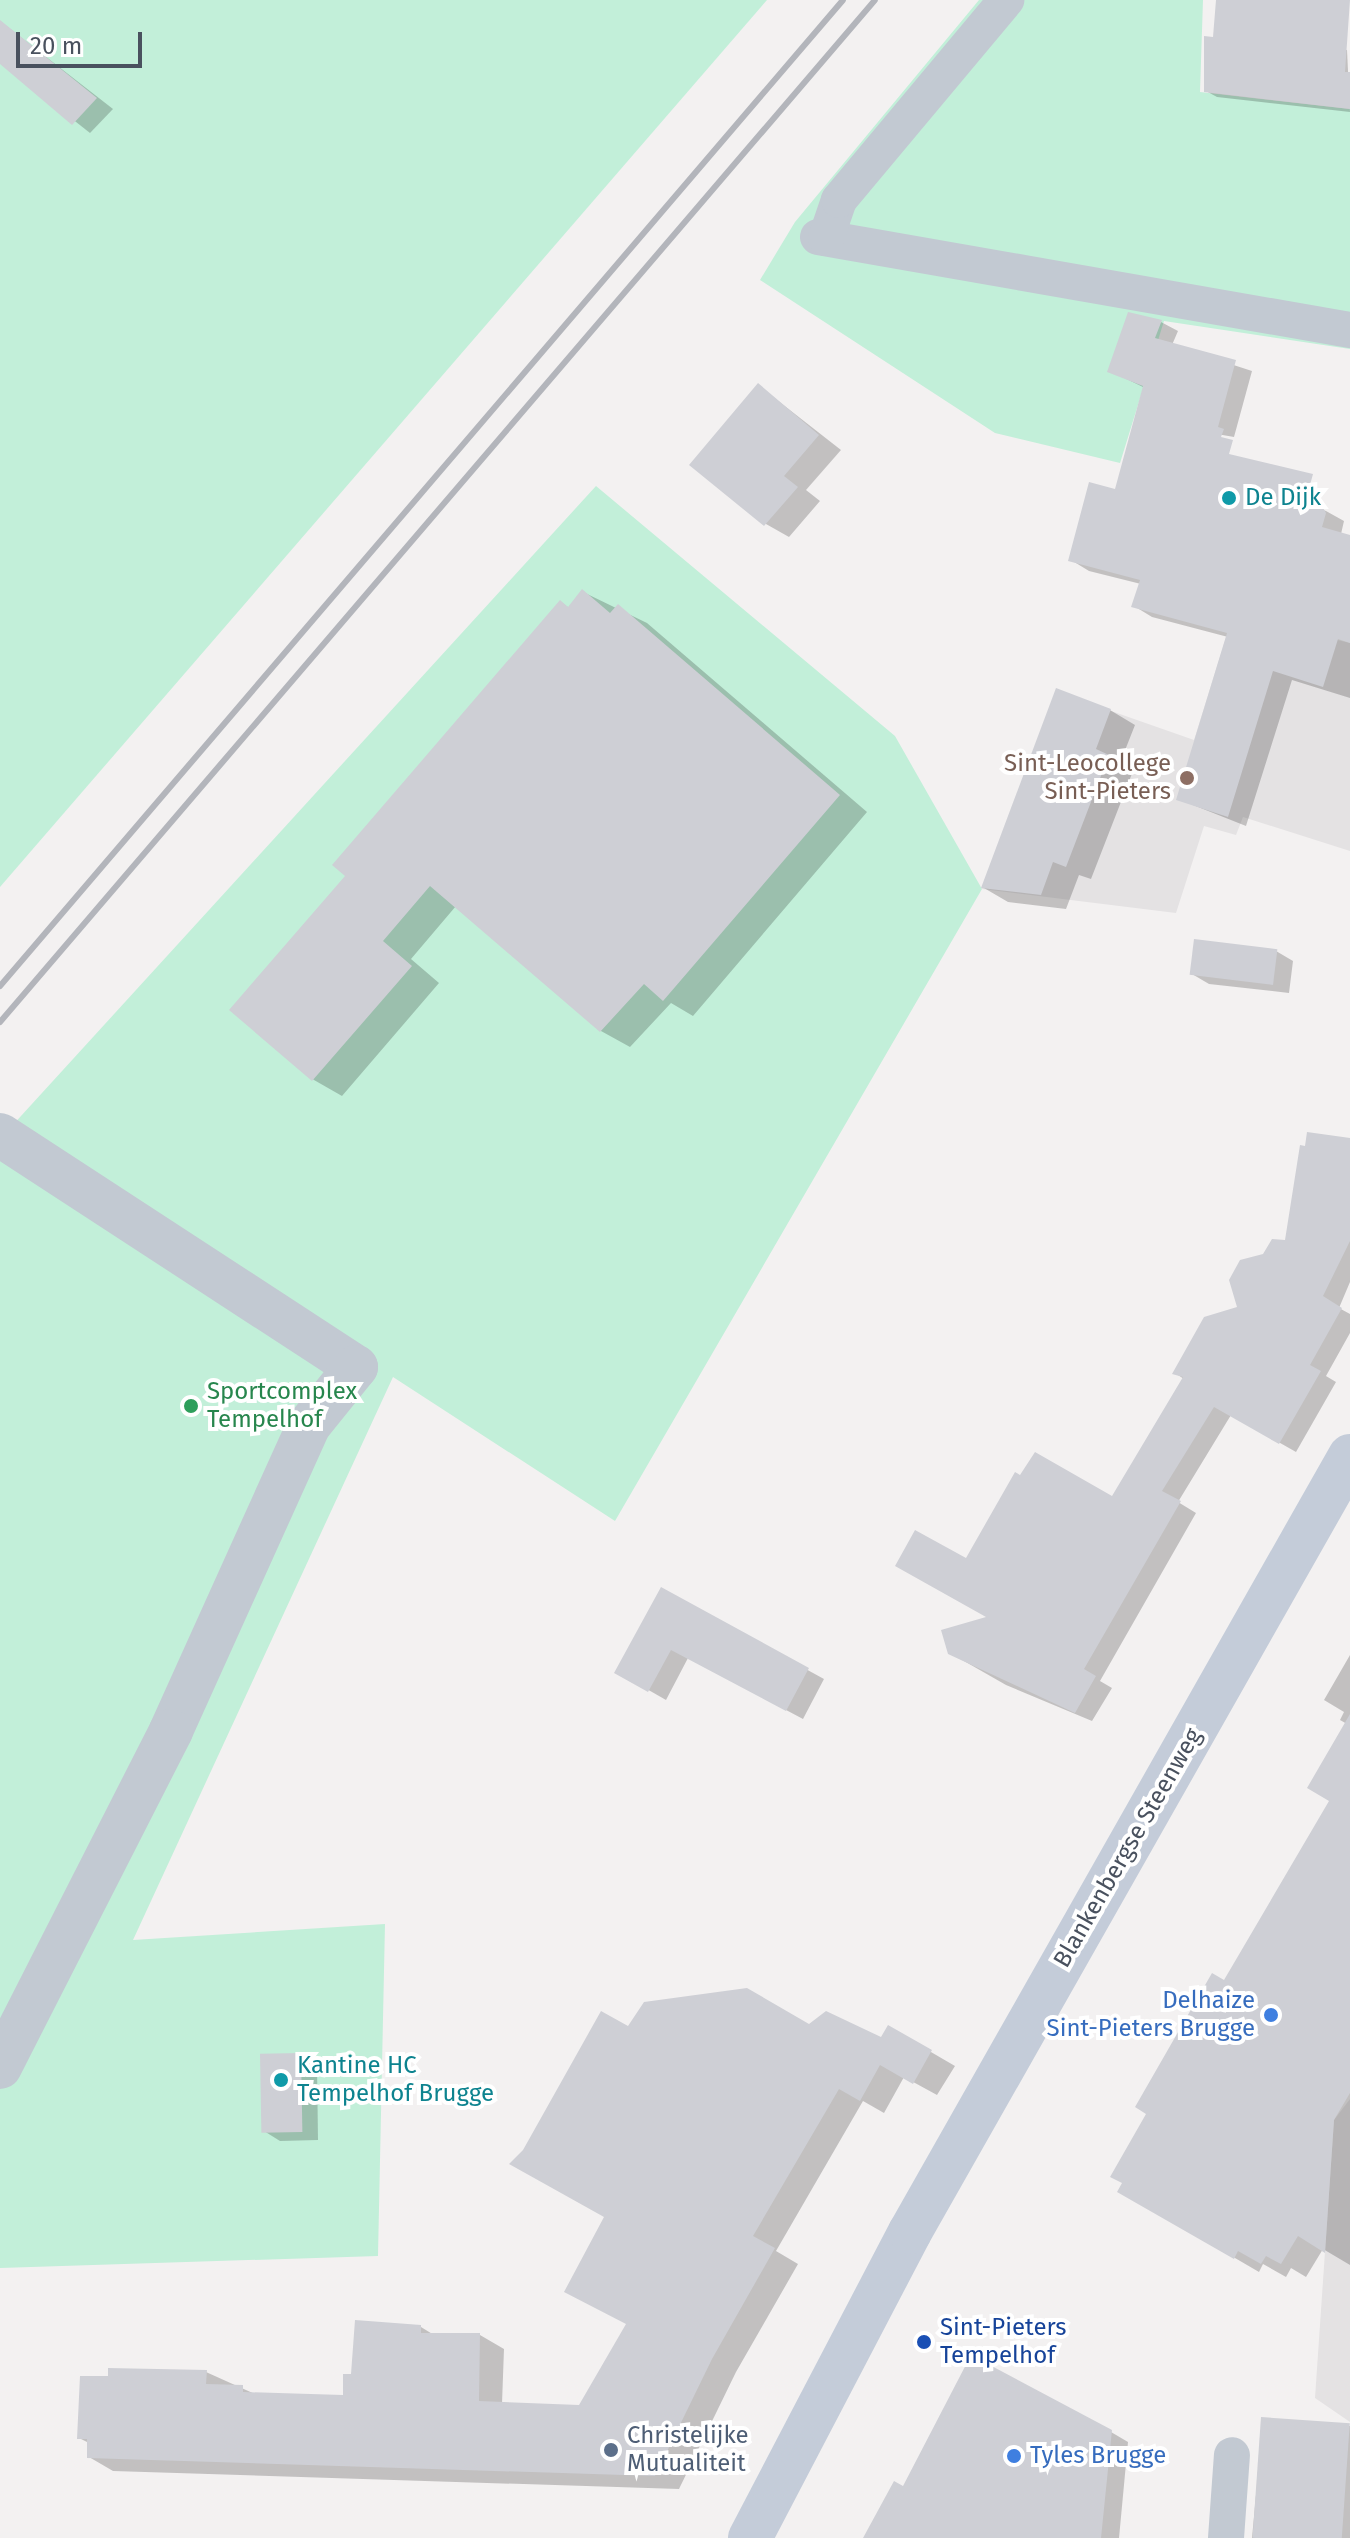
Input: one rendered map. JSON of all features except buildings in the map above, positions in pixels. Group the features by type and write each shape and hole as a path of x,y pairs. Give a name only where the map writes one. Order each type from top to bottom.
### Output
{"main road":[{"name":"Blankenbergse Steenweg","path":"750,2538 910,2232 1350,1456"}],"street":[{"path":"1006,0 839,200 822,238 1350,330"},
{"path":"0,1135 356,1367 309,1425 171,1731 0,2067"},
{"path":"1226,2538 1232,2455"}],"shaded area":[{"name":"Sint-Leocollege Sint-Pieters","path":"1233,615 1350,643 1350,851 1243,817 1236,835 1204,826 1176,913 982,889 1057,692 1194,740"},
{"path":"1350,2099 1350,2422 1315,2398 1334,2120"}],"green space":[{"path":"0,0 767,0 0,887"},
{"path":"979,0 1203,0 1200,92 1350,109 1350,349 1164,321 1120,463 995,433 760,280 795,222"},
{"name":"Sportcomplex Tempelhof","path":"596,486 895,736 982,889 615,1521 393,1377 133,1940 385,1924 378,2256 0,2268 0,1139"}],"railway":[{"path":"0,986 843,0"},
{"path":"0,1022 875,0"}],"place":[{"name":"De Dijk","path":"1229,498"},
{"name":"Sint-Leocollege Sint-Pieters","path":"1187,778"},
{"name":"Sportcomplex Tempelhof","path":"191,1406"},
{"name":"Delhaize Sint-Pieters Brugge","path":"1271,2015"},
{"name":"Kantine HC Tempelhof Brugge","path":"281,2080"},
{"name":"Sint-Pieters Tempelhof","path":"924,2342"},
{"name":"Christelijke Mutualiteit","path":"611,2450"},
{"name":"Tyles Brugge","path":"1014,2456"}]}
